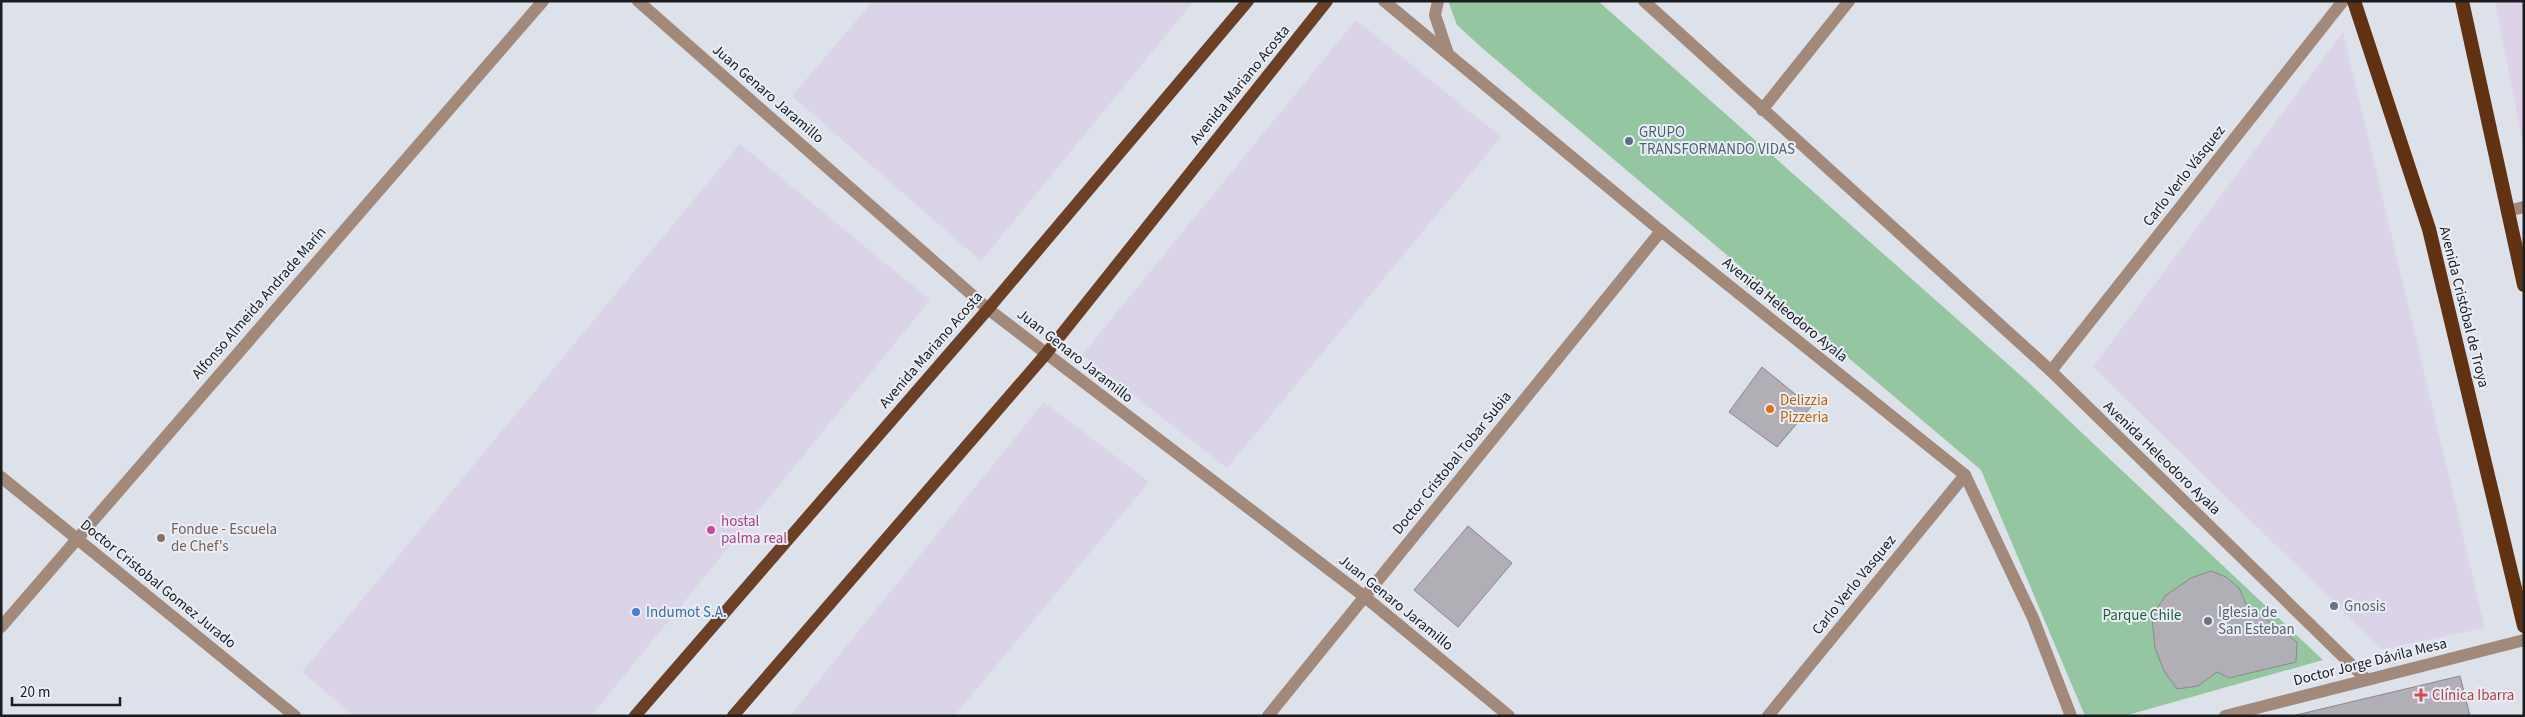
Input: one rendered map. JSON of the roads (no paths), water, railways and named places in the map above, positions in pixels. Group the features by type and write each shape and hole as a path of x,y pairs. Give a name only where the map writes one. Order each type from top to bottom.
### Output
{"highway":[{"name":"Avenida Cristóbal de Troya","path":"2354,1 2429,229 2524,626"},
{"path":"2462,1 2506,212 2524,285"}],"main road":[{"name":"Avenida Mariano Acosta","path":"635,716 988,309 1248,1"},
{"name":"Avenida Mariano Acosta","path":"733,716 1045,355 1327,1"}],"street":[{"name":"Alfonso Almeida Andrade Marin","path":"1,627 543,1"},
{"name":"Juan Genaro Jaramillo","path":"638,1 988,309 1045,355 1365,597 1509,716"},
{"name":"Avenida Heleodoro Ayala","path":"1384,1 1661,231 1965,475 2033,618 2071,716"},
{"path":"1438,1 1435,15 1448,55"},
{"name":"Avenida Heleodoro Ayala","path":"1644,1 2051,371 2366,679"},
{"path":"1762,110 1849,1"},
{"name":"Carlo Verlo Vásquez","path":"2051,371 2343,1"},
{"path":"2506,212 2524,208"},
{"name":"Doctor Cristobal Tobar Subia","path":"1268,716 1661,231"},
{"name":"Carlo Verlo Vasquez","path":"1768,716 1965,475"},
{"name":"Doctor Cristobal Gomez Jurado","path":"1,478 295,716"},
{"name":"Doctor Jorge Dávila Mesa","path":"2225,716 2524,640"}],"place":[{"name":"GRUPO TRANSFORMANDO VIDAS","path":"1629,141"},
{"name":"Delizzia Pizzeria","path":"1770,409"},
{"name":"hostal palma real","path":"711,530"},
{"name":"Fondue - Escuela de Chef's","path":"161,538"},
{"name":"Gnosis","path":"2334,606"},
{"name":"Indumot S.A.","path":"636,612"},
{"name":"Iglesia de San Esteban","path":"2208,621"},
{"name":"Clínica Ibarra","path":"2421,695"}],"park label":[{"name":"Parque Chile","path":"2142,615"}]}
